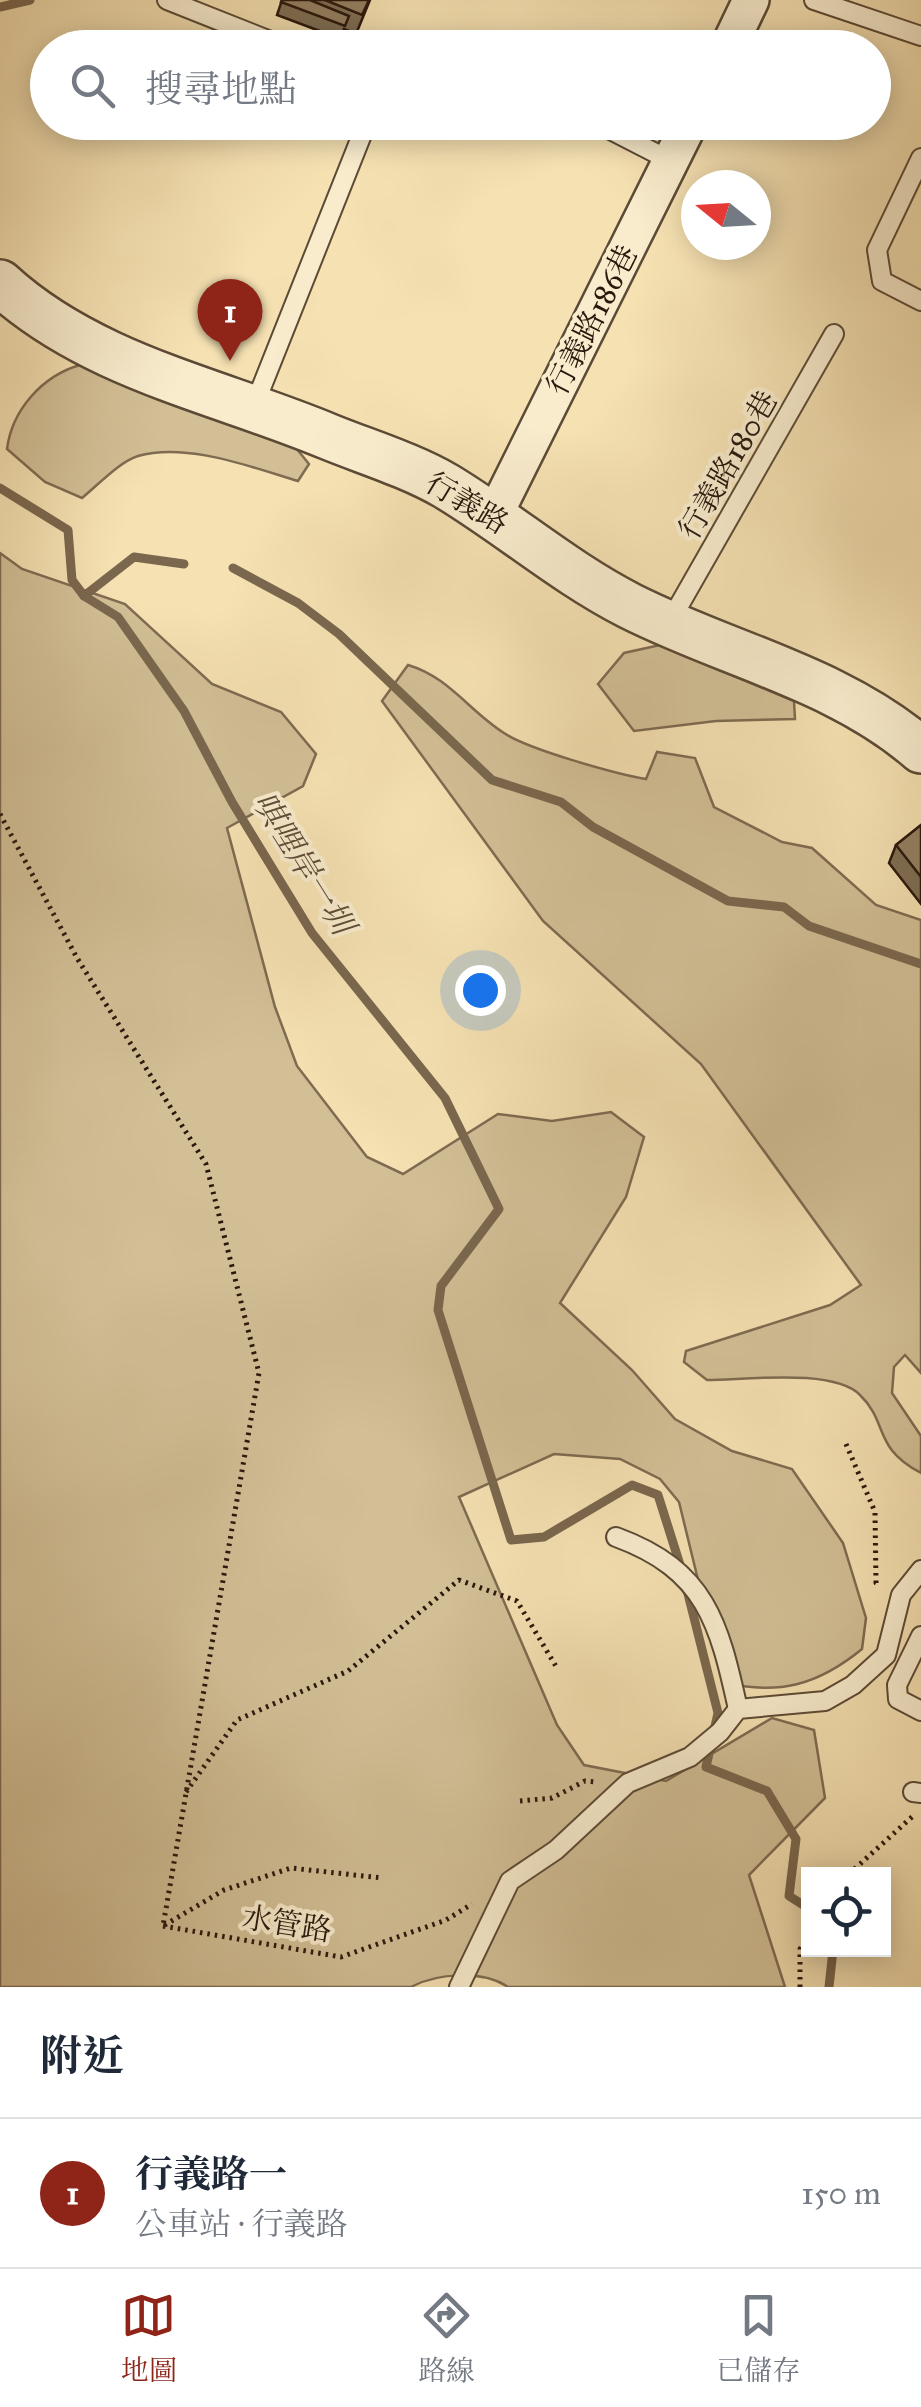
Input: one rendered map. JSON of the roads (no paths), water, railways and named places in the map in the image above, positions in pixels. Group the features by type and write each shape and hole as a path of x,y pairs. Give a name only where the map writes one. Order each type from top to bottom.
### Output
{"street":[{"path":"737,30 752,0"},
{"name":"行義路186巷","path":"493,518 681,140"},
{"name":"行義路","path":"0,283 68,336 117,358 254,406 442,484 628,605 852,700 892,725 921,750"}],"lane":[{"path":"167,0 243,30"},
{"path":"814,0 921,36"},
{"path":"254,406 360,140"},
{"path":"630,140 671,161"},
{"path":"921,158 878,250 882,280 921,300"},
{"name":"行義路180巷","path":"669,624 834,334"},
{"path":"616,1537 651,1550 687,1580 714,1615 738,1709"},
{"path":"459,1987 509,1882 556,1850 628,1783 690,1756 720,1732 738,1709 826,1701 853,1685 886,1655 900,1596 921,1570"},
{"path":"921,1636 897,1685 898,1699 921,1710"}],"waterway":[{"path":"0,7 30,0"},
{"name":"唭哩岸一圳","path":"0,488 68,530 72,580 84,596 118,617 184,711 232,802 312,933 445,1098 499,1209 441,1286 438,1310 511,1540 544,1537 632,1485 658,1495 682,1571"},
{"path":"84,596 134,557 184,564"},
{"path":"233,568 298,603 339,634 492,780 561,802 593,827 728,901 784,907 809,926 921,964"},
{"path":"686,1586 718,1713 706,1767 767,1791 796,1839 789,1896 801,1904"},
{"path":"829,1987 832,1957"}],"place":[{"name":"行義路一","path":"230,361"}]}
